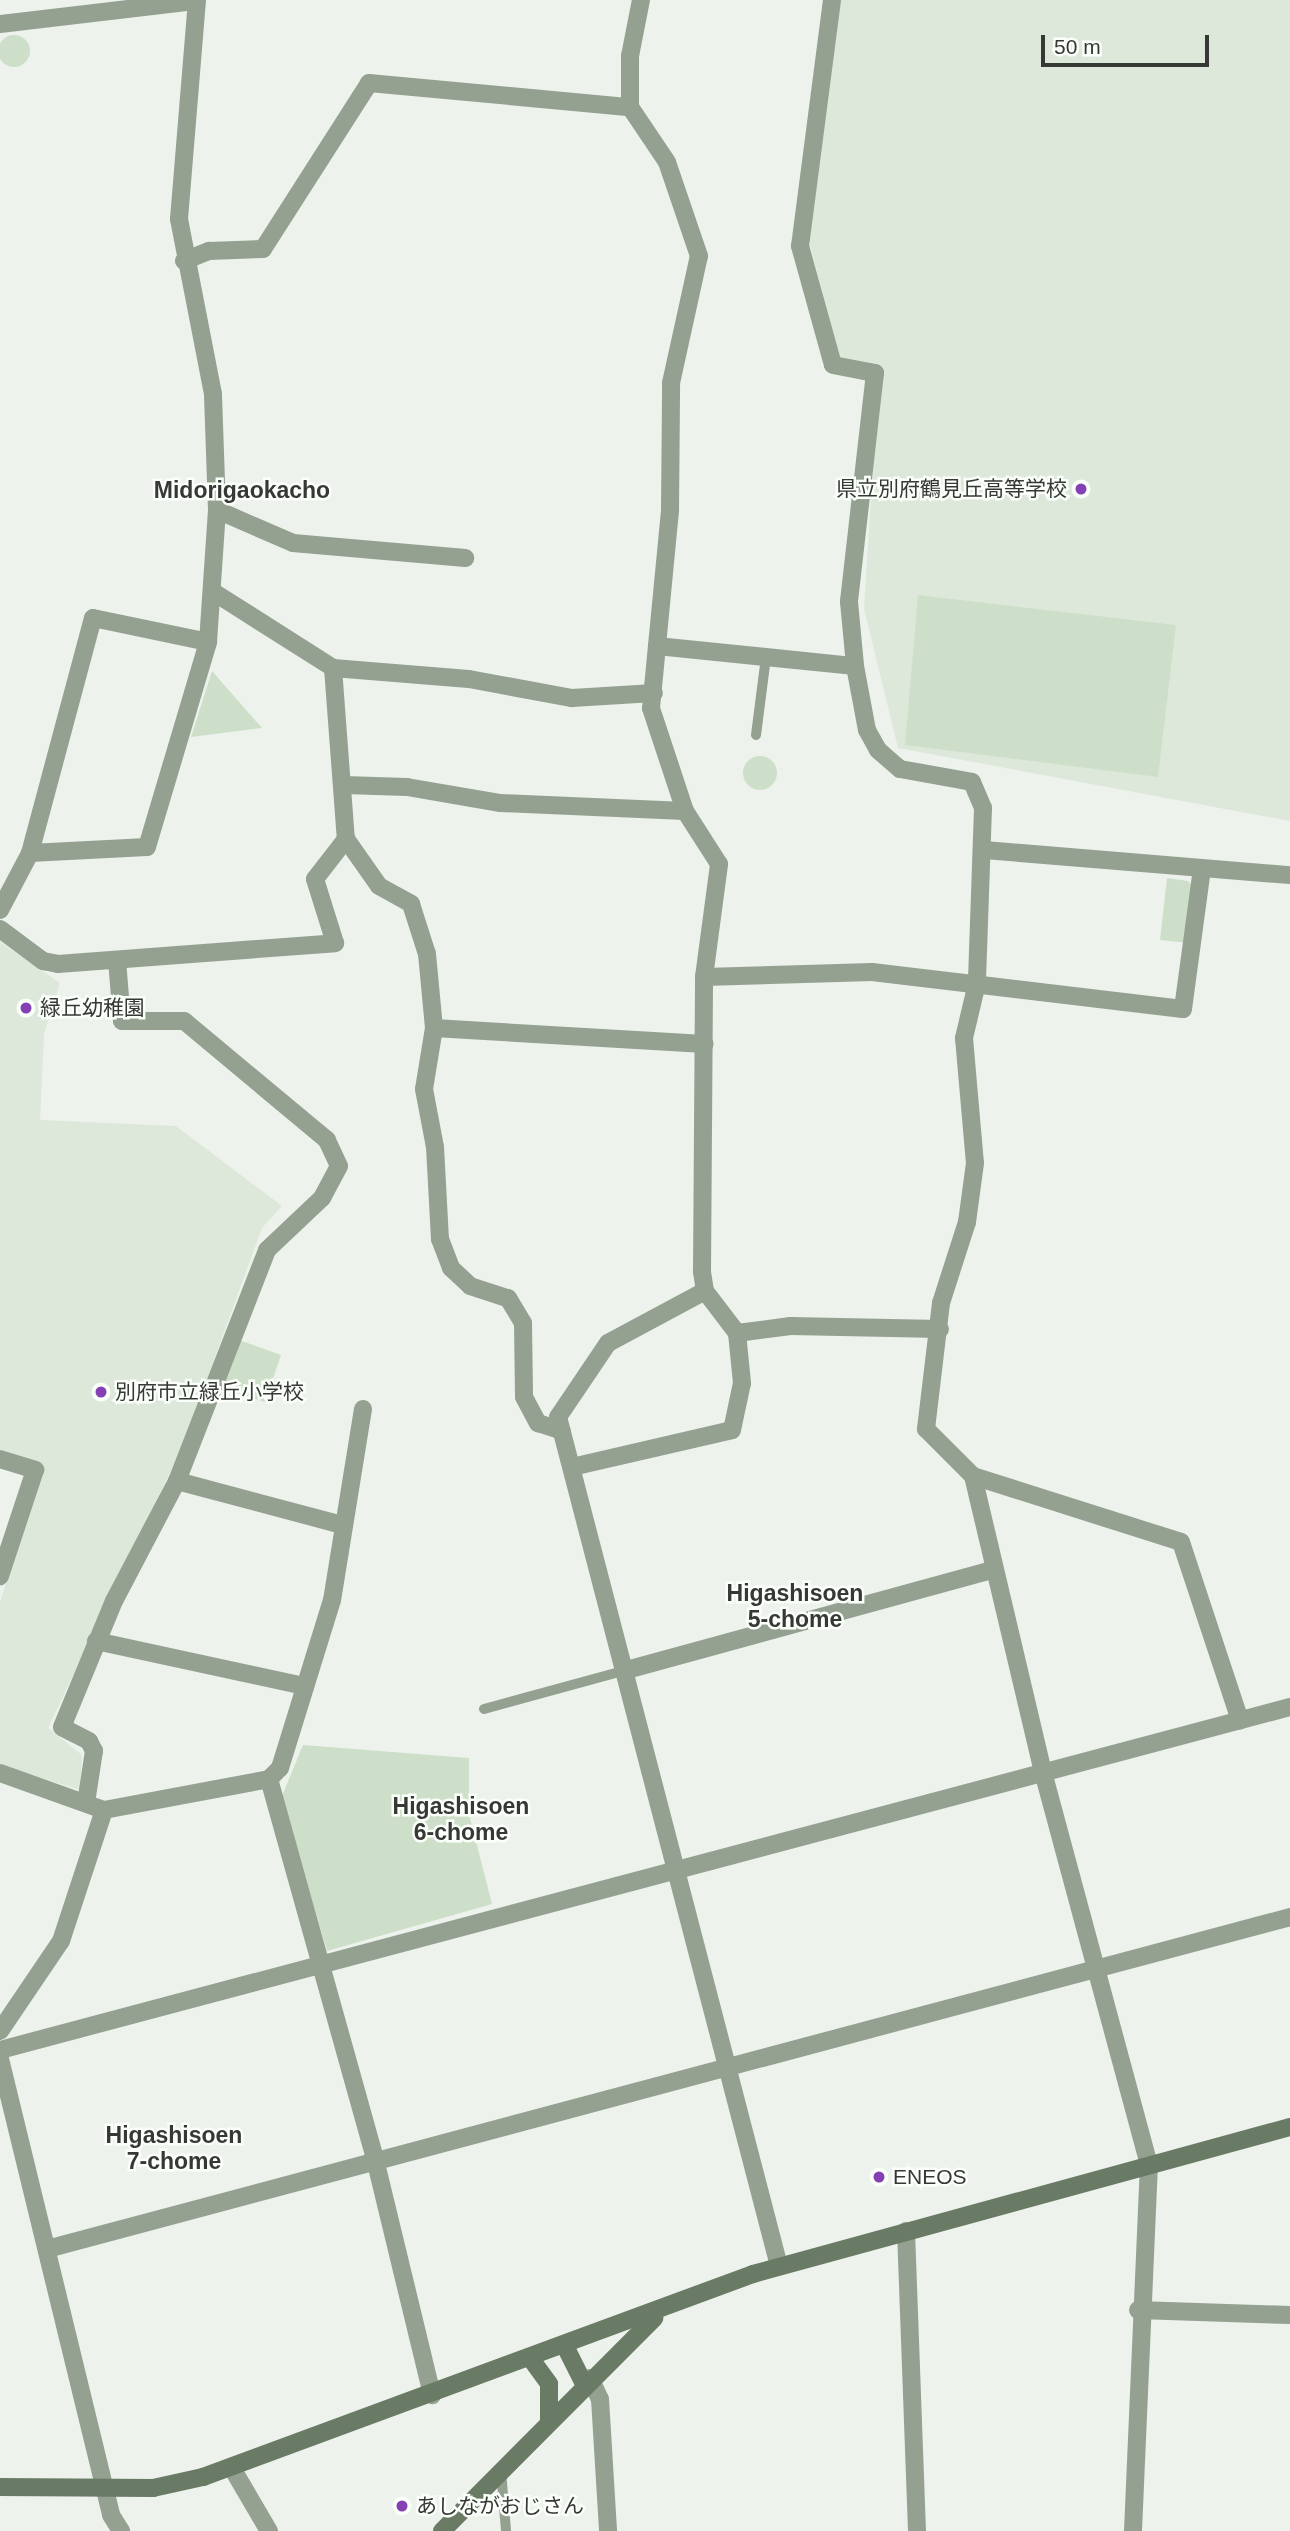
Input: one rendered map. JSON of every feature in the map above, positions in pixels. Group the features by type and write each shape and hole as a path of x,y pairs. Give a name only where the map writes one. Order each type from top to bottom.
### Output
{"street":[{"path":"0,24 197,0 179,219 184,261 213,394 217,510 215,593 208,642 147,847 30,853"},
{"path":"572,1467 732,1430 743,1383 737,1333 705,1291 704,977 719,864 685,811 651,708 670,510 671,383 699,256 667,162 630,107 630,56 641,0"},
{"path":"832,0 800,246 833,365 875,373 849,602 855,666 867,730 878,750 900,769 972,782 983,808 984,850 977,983 964,1077 975,1163 967,1222 941,1303 926,1429 973,1476 1181,1542 1240,1720"},
{"path":"184,261 209,251 263,249 369,83 630,107"},
{"path":"217,510 293,543 465,558"},
{"path":"215,593 334,668 444,676 572,698 654,693"},
{"path":"0,910 30,853 93,618 208,642"},
{"path":"657,646 855,666"},
{"path":"334,668 346,839 379,886 411,904 427,954 434,1028 424,1089 435,1147 440,1239 451,1268 470,1286 508,1298 523,1324 524,1397 538,1423 562,1431"},
{"path":"344,785 407,787 501,803 685,811"},
{"path":"0,929 43,961 117,960 335,943 316,878 346,839"},
{"path":"984,850 1290,876"},
{"path":"704,977 872,972 1183,1009 1202,869"},
{"path":"86,1803 94,1751 89,1741 62,1727 96,1641 177,1481 267,1250 322,1198 339,1166 327,1140 184,1021 122,1021 117,960"},
{"path":"434,1028 705,1044"},
{"path":"705,1291 608,1343 558,1417 623,1671 730,2064 779,2266"},
{"path":"737,1333 792,1326 940,1329"},
{"path":"0,1773 104,1810 269,1779 280,1768 332,1600 341,1525 363,1409"},
{"path":"0,1459 36,1470 0,1577"},
{"path":"973,1476 992,1570 1043,1772 1149,2164 1138,2310 1133,2531"},
{"path":"177,1481 341,1525"},
{"path":"623,1671 992,1570"},
{"path":"96,1641 305,1686"},
{"path":"0,2050 1290,1707"},
{"path":"269,1779 375,2159 432,2395"},
{"path":"0,2031 61,1941 104,1810"},
{"path":"47,2249 730,2064 1290,1917"},
{"path":"0,2059 105,2489 121,2531"},
{"path":"0,2487 153,2488 232,2468 779,2266 1290,2127"},
{"path":"906,2231 917,2531"},
{"path":"442,2531 587,2381 674,2304"},
{"path":"1138,2310 1290,2315"},
{"path":"565,2346 600,2399 608,2531"},
{"path":"531,2359 549,2384 549,2420"},
{"path":"232,2468 269,2531"}],"lane":[{"path":"756,736 766,657"},
{"path":"484,1709 623,1671"},
{"path":"501,2470 506,2531"}],"shaded area":[{"name":"県立別府鶴見丘高等学校","path":"838,0 1290,0 1290,821 898,748 864,609 879,369 840,360 808,237"},
{"name":"別府市立緑丘小学校","path":"0,942 60,983 44,1034 40,1120 176,1126 282,1206 262,1228 183,1445 48,1728 82,1755 80,1790 0,1765 0,1602 44,1465 0,1450"}],"green space":[{"path":"14,35 25,40 30,51 25,62 14,67 3,62 -2,51 3,40"},
{"path":"918,595 1176,625 1158,777 905,745"},
{"path":"212,671 262,728 191,737"},
{"path":"760,756 772,761 777,773 772,785 760,790 748,785 743,773 748,761"},
{"path":"1167,878 1188,881 1195,890 1189,943 1160,940"},
{"path":"239,1340 281,1355 265,1402 222,1388"},
{"path":"303,1745 469,1758 469,1814 492,1904 327,1951 282,1796"}],"place":[{"name":"県立別府鶴見丘高等学校","path":"1081,489"},
{"name":"緑丘幼稚園","path":"26,1008"},
{"name":"別府市立緑丘小学校","path":"101,1392"},
{"name":"ENEOS","path":"879,2177"},
{"name":"あしながおじさん","path":"402,2506"}],"district":[{"name":"Midorigaokacho","path":"242,490"},
{"name":"Higashisoen 5-chome","path":"795,1606"},
{"name":"Higashisoen 6-chome","path":"461,1819"},
{"name":"Higashisoen 7-chome","path":"174,2148"}]}
